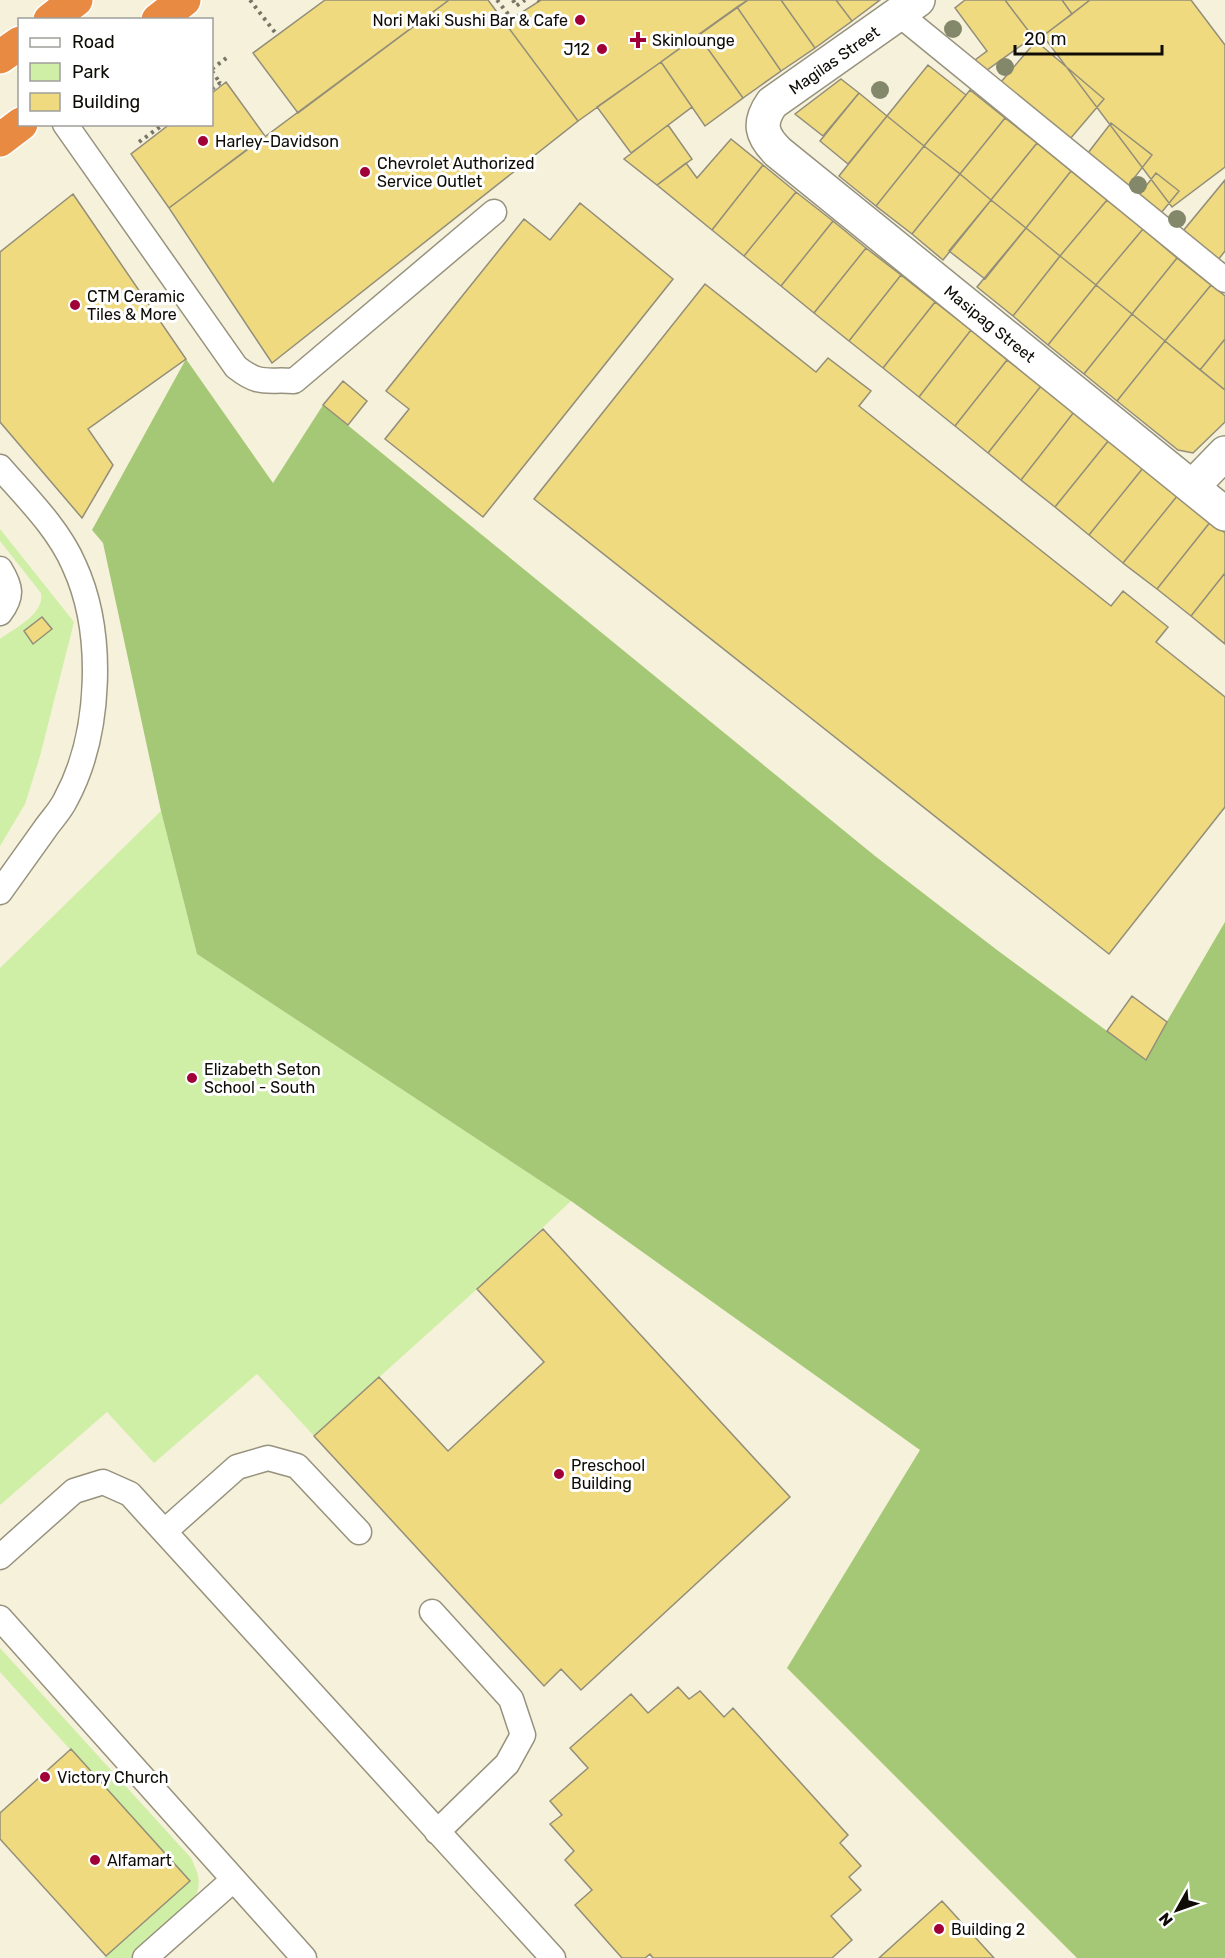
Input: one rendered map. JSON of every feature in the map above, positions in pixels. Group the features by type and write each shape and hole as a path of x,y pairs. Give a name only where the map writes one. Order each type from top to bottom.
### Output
{"highway":[{"path":"53,18 76,0"},
{"path":"161,18 184,0"},
{"path":"0,57 18,44"},
{"path":"0,140 18,126"}],"street":[{"name":"Magilas Street","path":"762,128 765,114 772,103 909,7"},
{"name":"Masipag Street","path":"762,128 767,141 778,152 1225,514"},
{"path":"1192,487 1225,453"}],"lane":[{"path":"909,7 1225,280"},
{"path":"66,126 236,367 250,378 265,382 294,381 494,212"},
{"path":"0,467 60,539 74,564 85,593 93,635 94,692 88,742 66,800 0,892"},
{"path":"0,569 7,580 10,594 6,606 0,613"},
{"path":"165,1531 237,1467 267,1458 297,1466 359,1532"},
{"path":"0,1557 74,1491 104,1482 130,1494 553,1958"},
{"path":"432,1612 511,1699 523,1735 507,1764 437,1832"},
{"path":"0,1618 233,1880 294,1955"},
{"path":"145,1958 233,1880"}],"path":[{"path":"250,0 277,35"},
{"path":"497,0 512,19"},
{"path":"513,0 516,6 525,0"},
{"path":"213,69 229,56"},
{"path":"213,72 221,84 213,88"},
{"path":"139,142 161,126"}],"green space":[{"path":"186,359 273,483 323,405 875,856 997,950 1145,1059 1225,922 1225,1958 1077,1958 787,1668 920,1450 571,1201 197,954 161,811 103,543 92,530"},
{"path":"0,529 74,622 40,756 25,804 0,846 0,639 34,614 41,601 41,593 0,541"},
{"path":"161,811 197,954 571,1201 314,1436 257,1374 154,1463 107,1412 0,1505 0,968"},
{"path":"0,1648 191,1858 199,1881 195,1896 170,1925 134,1958 104,1958 189,1881 0,1672"}],"building":[{"path":"325,0 449,0 298,113 253,53"},
{"name":"Chevrolet Authorized Service Outlet","path":"449,0 488,0 578,121 272,363 169,208"},
{"name":"J12","path":"541,0 748,0 578,121 505,23"},
{"path":"748,0 781,0 815,48 781,71 737,7"},
{"path":"781,0 836,0 852,21 815,48"},
{"path":"836,0 880,0 852,21"},
{"path":"965,0 1005,0 1033,37 987,70 975,60 987,51 955,8"},
{"path":"1005,0 1062,0 1072,14 1036,41"},
{"path":"1062,0 1090,0 1072,14"},
{"path":"1090,0 1191,0 1225,45 1225,167 1172,207 1043,36"},
{"path":"737,7 781,71 743,98 698,35"},
{"path":"698,35 743,98 705,126 661,62"},
{"path":"1036,41 1104,99 1070,139 1001,82"},
{"path":"661,62 692,107 631,153 597,107"},
{"path":"928,65 966,95 924,146 887,116"},
{"path":"841,79 859,93 823,136 795,114"},
{"name":"Harley-Davidson","path":"226,82 265,136 169,208 131,154 167,126 213,126 213,92"},
{"path":"970,90 1005,118 960,174 924,146"},
{"path":"859,93 887,116 848,164 820,141"},
{"path":"887,116 924,146 876,206 839,176"},
{"path":"1005,118 1037,143 991,200 960,174"},
{"path":"1111,123 1152,155 1128,186 1088,153"},
{"path":"668,125 692,159 657,185 624,159"},
{"path":"731,139 763,165 712,230 657,185 686,163 697,178"},
{"path":"1037,143 1071,171 1026,228 991,200"},
{"path":"924,146 960,174 912,234 876,206"},
{"path":"763,165 796,192 744,256 712,230"},
{"path":"1071,171 1107,200 1060,256 1026,228"},
{"path":"1156,173 1179,191 1161,213 1139,195"},
{"path":"960,174 991,200 943,260 912,234"},
{"path":"1225,180 1225,251 1218,260 1183,231"},
{"path":"796,192 833,221 781,286 744,256"},
{"name":"CTM Ceramic Tiles & More","path":"73,194 186,359 88,429 113,465 82,518 0,422 0,252"},
{"path":"991,200 1026,228 985,279 949,251"},
{"path":"1107,200 1143,229 1096,285 1060,256"},
{"path":"580,203 673,279 483,517 385,439 409,409 386,391 524,219 550,240"},
{"path":"833,221 866,248 814,313 781,286"},
{"path":"1026,228 1060,256 1013,316 977,287"},
{"path":"1143,229 1177,258 1132,314 1096,285"},
{"path":"866,248 901,275 849,341 814,313"},
{"path":"1060,256 1096,285 1048,345 1013,316"},
{"path":"1177,258 1211,285 1165,341 1132,314"},
{"path":"901,275 935,302 883,368 849,341"},
{"path":"705,284 816,372 828,358 871,391 859,406 1111,606 1123,591 1168,627 1156,642 1225,697 1225,807 1109,954 534,499"},
{"path":"1096,285 1132,314 1084,374 1048,345"},
{"path":"1211,285 1225,296 1225,339 1200,370 1165,341"},
{"path":"935,302 971,330 919,397 883,368"},
{"path":"1132,314 1165,341 1117,401 1084,374"},
{"path":"971,330 1007,360 955,426 919,397"},
{"path":"1225,339 1225,390 1200,370"},
{"path":"1165,341 1225,390 1225,422 1193,453 1178,450 1117,401"},
{"path":"1007,360 1041,386 988,453 955,426"},
{"path":"343,381 367,401 348,425 323,405"},
{"path":"1041,386 1074,412 1021,480 988,453"},
{"path":"1074,412 1109,440 1055,507 1021,480"},
{"path":"1109,440 1143,468 1089,535 1055,507"},
{"path":"1143,468 1178,495 1123,563 1089,535"},
{"path":"1178,495 1211,521 1157,589 1123,563"},
{"path":"1211,521 1225,533 1225,573 1191,616 1157,589"},
{"path":"1225,573 1225,644 1191,616"},
{"path":"42,617 52,629 33,644 24,631"},
{"path":"1132,996 1167,1022 1146,1060 1107,1031"},
{"name":"Preschool Building","path":"543,1229 790,1497 581,1690 561,1669 544,1686 314,1436 379,1377 448,1451 544,1362 477,1289"},
{"path":"678,1687 689,1699 700,1691 724,1717 733,1708 848,1835 840,1843 861,1866 849,1877 861,1890 831,1916 852,1940 832,1958 653,1958 650,1954 645,1958 622,1958 575,1905 592,1890 565,1860 574,1851 550,1824 562,1815 550,1801 588,1768 570,1748 631,1694 648,1713"},
{"name":"Alfamart","path":"71,1749 190,1881 106,1956 0,1839 0,1813"},
{"name":"Building 2","path":"942,1901 994,1958 879,1958"}],"place":[{"name":"Nori Maki Sushi Bar & Cafe","path":"580,20"},
{"name":"Skinlounge","path":"638,40"},
{"name":"J12","path":"602,49"},
{"name":"Harley-Davidson","path":"203,141"},
{"name":"Chevrolet Authorized Service Outlet","path":"365,172"},
{"name":"CTM Ceramic Tiles & More","path":"75,305"},
{"name":"Elizabeth Seton School - South","path":"192,1078"},
{"name":"Preschool Building","path":"559,1474"},
{"name":"Victory Church","path":"45,1777"},
{"name":"Alfamart","path":"95,1860"},
{"name":"Building 2","path":"939,1929"}]}
